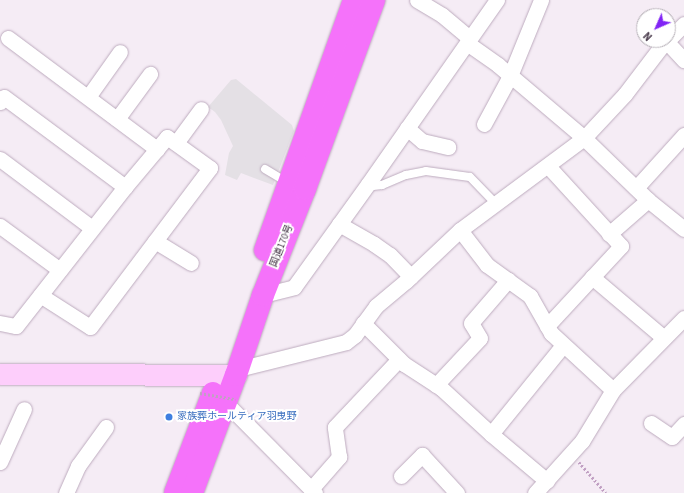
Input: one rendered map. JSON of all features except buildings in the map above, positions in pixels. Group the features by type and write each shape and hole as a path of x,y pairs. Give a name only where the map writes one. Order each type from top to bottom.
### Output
{"highway":[{"name":"国道170号","path":"192,493 224,386 289,184 354,0"},
{"name":"国道170号","path":"175,493 224,386 263,295 305,189 374,0"}],"street":[{"path":"417,0 442,15 468,40 584,138 648,200 684,228"},
{"path":"263,295 294,287 497,0"},
{"path":"484,124 510,76 541,0"},
{"path":"676,32 684,24"},
{"path":"8,38 157,149"},
{"path":"0,374 224,386 346,342 355,335 376,306 411,277 460,230 584,138 625,94 662,48"},
{"path":"673,48 684,60"},
{"path":"88,98 120,52"},
{"path":"117,119 150,74"},
{"path":"0,102 4,97 126,187"},
{"path":"176,143 201,109"},
{"path":"407,128 422,141 448,147"},
{"path":"636,188 684,136"},
{"path":"0,323 16,326 40,295 60,270 92,228 167,137 210,168 90,327 40,295"},
{"path":"0,159 92,228"},
{"path":"547,326 620,246 548,166"},
{"path":"609,234 648,200"},
{"path":"339,224 390,255 411,277"},
{"path":"0,226 60,270"},
{"path":"460,230 487,264 530,296 551,333 613,390"},
{"path":"155,241 191,263"},
{"path":"592,277 664,338"},
{"path":"436,385 480,338 471,323 508,280"},
{"path":"535,493 546,487 582,441 613,390 664,338 682,322"},
{"path":"363,323 399,359 436,385 546,487"},
{"path":"490,434 563,344"},
{"path":"224,386 313,491 339,457 335,427 399,359"},
{"path":"0,462 24,409"},
{"path":"651,423 672,437 684,424"},
{"path":"66,493 78,466 106,427"},
{"path":"401,476 422,455 457,493"}],"lane":[{"path":"265,169 289,184"},
{"path":"368,184 373,186 382,185 406,175 426,171 470,177 496,204"}],"path":[{"path":"572,453 606,493"}],"shaded area":[{"path":"236,79 292,125 294,131 273,185 241,173 237,180 225,175 229,153 233,146 221,120 215,112 208,107 231,80"}],"place":[{"name":"家族葬ホールティア羽曳野","path":"169,417"}]}
